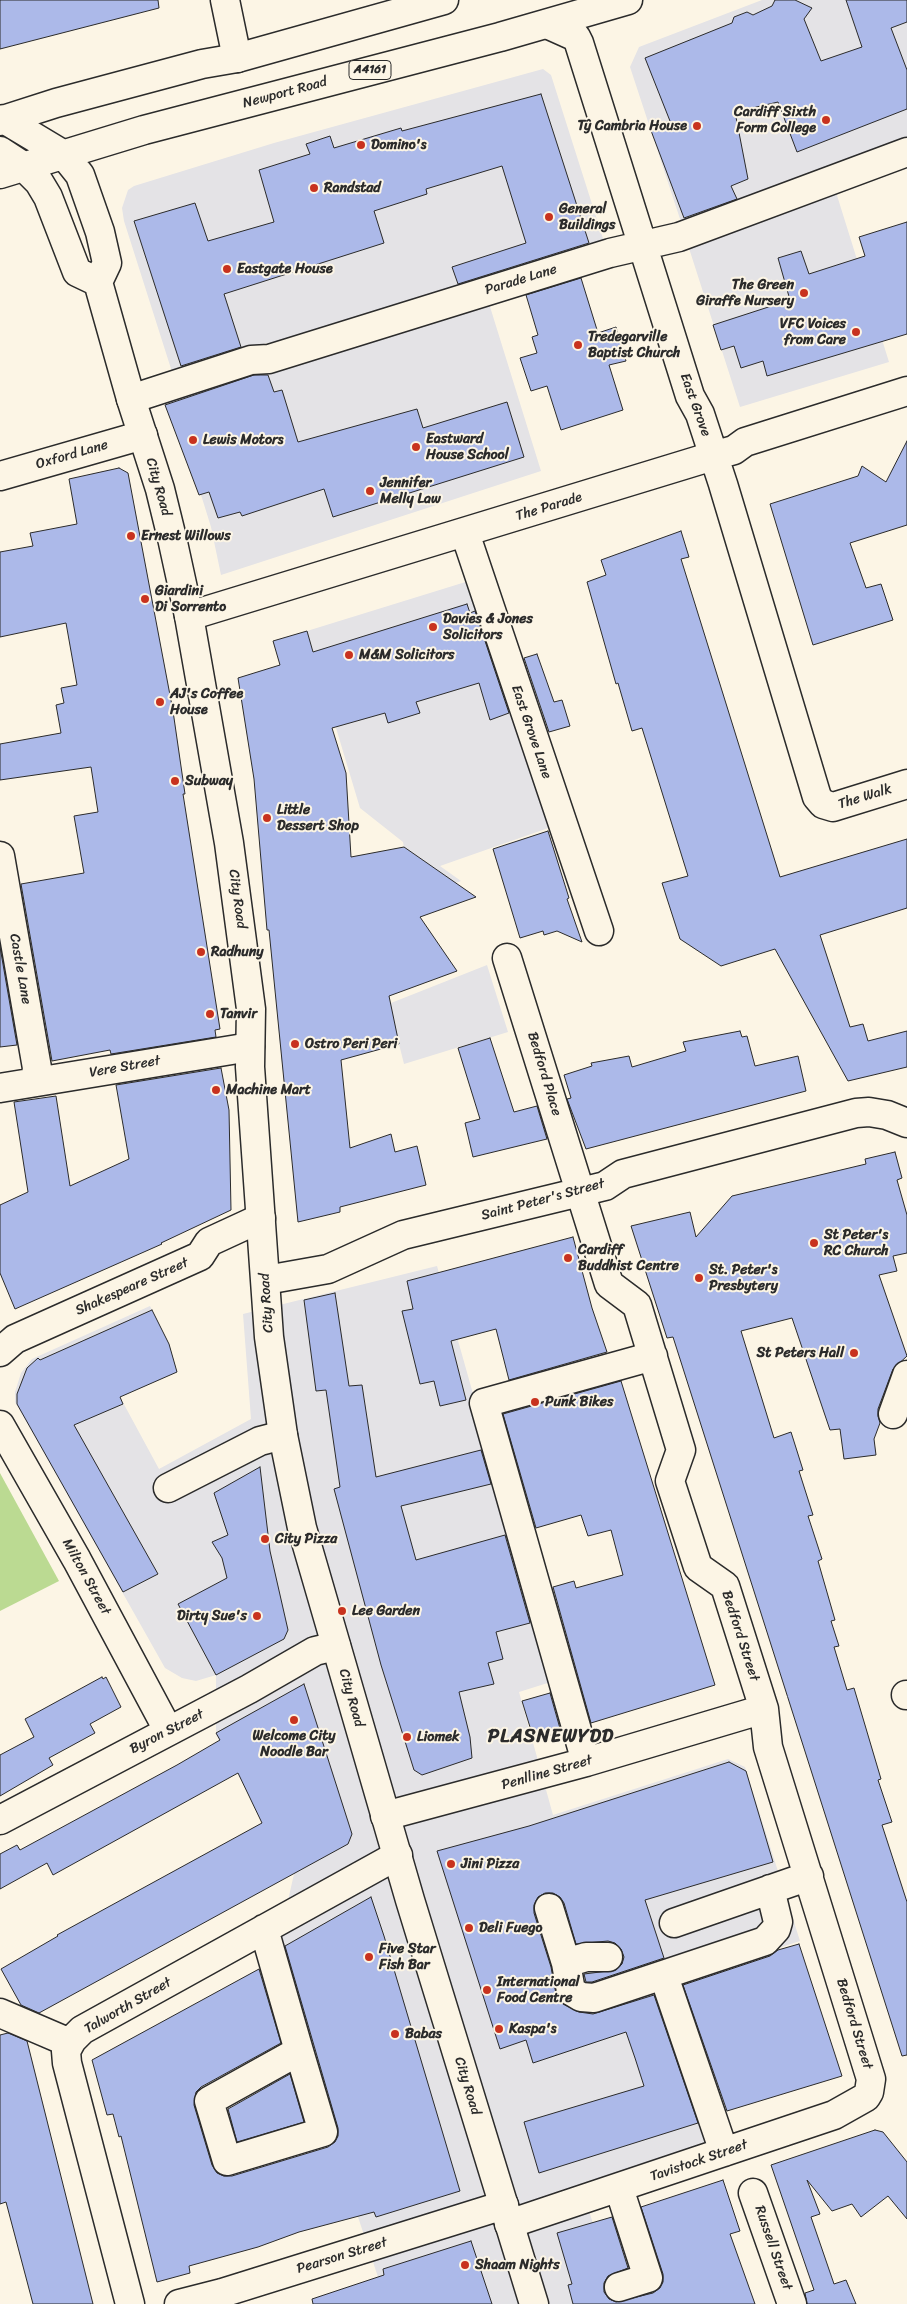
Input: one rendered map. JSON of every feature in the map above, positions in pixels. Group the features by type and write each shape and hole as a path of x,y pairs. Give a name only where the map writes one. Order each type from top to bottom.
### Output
{"street":[{"path":"225,0 237,58"},
{"path":"1,119 202,64 237,58 444,0"},
{"name":"Newport Road","path":"12,170 144,130 547,24 628,0"},
{"name":"East Grove","path":"547,24 576,37 690,396 700,414 817,798 822,804"},
{"path":"0,150 12,170 39,182 48,197 77,272 98,282 107,263 100,232 80,174 64,155 1,119"},
{"name":"Parade Lane","path":"131,398 251,360 269,359 536,275 688,233 907,152"},
{"name":"City Road","path":"98,282 131,398 160,489 189,616 237,902 250,1009 250,1047 270,1337 284,1435 302,1528 385,1816 534,2304"},
{"name":"The Parade","path":"189,616 734,450 745,442 907,391"},
{"name":"Oxford Lane","path":"0,476 143,434"},
{"name":"East Grove Lane","path":"465,533 599,931"},
{"name":"The Walk","path":"822,804 833,807 907,784"},
{"name":"Castle Lane","path":"0,856 37,1068 35,1082"},
{"name":"Bedford Place","path":"507,958 579,1192"},
{"name":"Vere Street","path":"0,1088 250,1047"},
{"name":"Saint Peter's Street","path":"266,1280 328,1269 403,1235 605,1186 623,1174 856,1113 869,1112 887,1115 907,1123"},
{"name":"Bedford Street","path":"579,1192 609,1284 638,1305 681,1450 670,1481 698,1567 725,1586 764,1709 768,1747 871,2079"},
{"name":"Shakespeare Street","path":"0,1352 16,1339 200,1256 209,1242 261,1218"},
{"path":"586,1762 484,1403 653,1356"},
{"path":"894,1414 907,1375"},
{"name":"Milton Street","path":"0,1425 77,1560 168,1730"},
{"path":"168,1488 260,1441 284,1435"},
{"name":"Byron Street","path":"0,1820 168,1730 242,1693 315,1651 336,1646"},
{"name":"Penlline Street","path":"385,1816 586,1762 764,1709"},
{"name":"Talworth Street","path":"130,2304 66,2063 66,2051 70,2043 82,2030 398,1855"},
{"path":"674,1923 809,1876"},
{"path":"549,1908 566,1963 571,1991 581,1997 594,1998 765,1940 776,1929 778,1922 770,1889"},
{"path":"264,1929 323,2132 227,2161 210,2101 299,2051"},
{"path":"566,1963 586,1957 608,1957"},
{"path":"668,1988 724,2152"},
{"path":"0,2013 70,2043"},
{"name":"Tavistock Street","path":"507,2214 619,2188 846,2109 866,2097 870,2092 871,2079"},
{"path":"619,2188 648,2278 619,2287"},
{"name":"Russell Street","path":"753,2193 792,2304"},
{"name":"Pearson Street","path":"179,2304 507,2214"}],"shaded area":[{"name":"Cardiff Sixth Form College","path":"762,0 907,0 907,142 682,225 630,67 639,47"},
{"path":"543,69 551,75 606,248 269,351 267,343 173,375 124,221 122,208 128,190 134,186 274,143"},
{"path":"835,189 889,362 740,407 687,242"},
{"path":"487,297 541,471 221,575 211,527 202,498 163,400"},
{"path":"472,580 554,826 440,866 461,881 456,883 404,847 403,842 360,808 307,631"},
{"path":"487,965 508,1032 404,1064 399,1044 346,1058 282,1064 278,1024 320,1020 391,1003"},
{"path":"437,1266 554,1681 519,1692 553,1815 728,1759 745,1767 800,1941 723,1966 735,2009 689,2024 729,2157 585,2198 618,2304 387,2304 358,2217 277,1949 294,1874 216,1735 216,1675 196,1681 182,1678 165,1668 15,1402 15,1392 21,1373 32,1359 150,1306 169,1344 177,1372 120,1397 159,1469 251,1419 243,1314"}],"green space":[{"path":"0,1473 59,1581 0,1611"}],"building":[{"path":"0,0 158,0 159,8 0,49"},
{"path":"775,0 795,0 812,8 804,19 821,61 862,47 846,0 907,0 907,22 891,28 907,70 907,109 797,152 778,102 735,112 748,179 731,186 737,199 684,218 650,128 670,121 645,58 732,23 734,17 747,12 753,15 772,6"},
{"name":"Eastgate House","path":"541,94 589,243 458,284 452,267 526,243 502,166 426,189 427,194 374,211 384,243 224,294 241,347 181,366 134,221 195,203 208,241 274,222 259,170 310,154 306,144 330,136 334,148 401,128 402,131"},
{"path":"907,222 907,334 767,376 763,361 741,368 734,346 721,350 713,325 790,300 778,258 801,251 809,274 865,256 859,237"},
{"name":"Tredegarville Baptist Church","path":"581,278 598,333 616,327 626,361 609,365 623,410 561,430 547,386 531,391 520,358 537,353 532,337 538,335 526,295"},
{"path":"254,375 268,375 274,392 282,390 298,442 417,409 423,428 507,402 524,457 333,517 324,489 242,516 240,512 218,518 209,492 199,495 165,405"},
{"path":"907,441 907,525 850,543 866,588 881,584 893,620 813,645 770,504 858,476 862,466 886,482"},
{"path":"119,468 128,473 173,711 185,794 183,794 220,1029 215,1030 216,1037 111,1054 110,1050 52,1061 21,884 84,873 74,816 98,812 91,767 0,780 0,744 61,733 56,705 64,703 61,688 77,685 66,623 0,637 0,552 33,546 30,533 77,524 69,479"},
{"path":"681,531 689,557 681,559 780,877 907,839 907,908 820,935 850,1027 863,1024 868,1041 907,1031 907,1067 848,1081 775,949 721,966 680,939 662,883 688,876 642,728 632,731 618,683 616,684 587,582 606,575 601,560"},
{"path":"467,604 470,613 475,611 509,713 490,720 479,683 416,702 420,713 388,723 385,713 332,728 346,773 351,857 404,847 476,897 420,917 457,971 389,996 399,1044 341,1060 350,1148 391,1134 395,1152 417,1146 426,1185 340,1207 340,1212 298,1222 269,930 267,930 254,779 238,678 280,665 273,641 307,631 313,652"},
{"path":"537,654 554,702 562,700 570,726 549,732 524,658"},
{"path":"548,831 569,898 567,899 582,942 557,931 544,935 543,931 520,938 493,849"},
{"path":"0,947 17,1045 0,1047"},
{"path":"740,1031 742,1037 747,1036 755,1066 798,1056 806,1091 586,1149 567,1099 571,1098 564,1075 592,1066 591,1063 629,1056 632,1067 686,1051 683,1042"},
{"path":"490,1038 514,1112 537,1106 547,1139 473,1157 465,1123 480,1119 458,1048"},
{"path":"221,1068 229,1110 231,1210 162,1244 15,1309 0,1273 0,1205 28,1192 14,1102 56,1096 70,1186 129,1159 116,1085"},
{"path":"895,1152 902,1178 897,1180 907,1215 907,1253 893,1256 897,1271 879,1275 907,1356 893,1369 878,1409 880,1423 874,1439 876,1455 844,1459 840,1429 830,1430 792,1318 741,1331 774,1438 791,1432 803,1470 799,1471 813,1515 808,1516 822,1559 818,1561 835,1620 831,1621 839,1646 834,1647 847,1690 854,1688 881,1779 878,1780 892,1822 882,1825 907,1902 907,2055 902,2056 673,1337 667,1338 631,1226 690,1212 696,1237 732,1196 866,1164 865,1159"},
{"path":"573,1237 592,1308 607,1352 509,1380 496,1329 451,1341 466,1400 440,1406 434,1381 420,1384 402,1311 413,1309 407,1281"},
{"path":"335,1293 349,1386 362,1385 376,1477 481,1450 491,1484 401,1506 416,1560 505,1535 530,1623 496,1632 503,1659 488,1663 494,1684 459,1692 470,1737 472,1758 422,1775 414,1770 381,1665 334,1489 340,1487 326,1390 316,1391 304,1300"},
{"path":"152,1310 169,1344 177,1372 120,1397 123,1404 74,1425 158,1574 123,1592 17,1404 17,1394 27,1368 38,1358 40,1360"},
{"path":"621,1381 715,1685 591,1723 553,1587 574,1581 576,1588 623,1575 611,1530 588,1536 581,1515 536,1528 503,1414"},
{"path":"260,1467 270,1551 288,1630 284,1639 216,1675 178,1604 227,1578 222,1558 212,1542 228,1535 214,1493"},
{"path":"102,1677 103,1679 106,1677 121,1707 90,1724 95,1733 49,1758 53,1765 0,1796 0,1755 34,1737 25,1719"},
{"path":"304,1684 352,1834 348,1844 39,2013 21,2005 1,1969 57,1935 262,1823 238,1773 53,1875 47,1863 0,1889 0,1854 17,1845 20,1850 177,1765 220,1740 216,1733"},
{"path":"550,1693 561,1732 534,1740 522,1701"},
{"path":"729,1762 746,1771 773,1862 645,1900 664,1958 592,1982 586,1982 584,1974 616,1970 622,1964 624,1957 621,1949 615,1943 608,1941 576,1944 564,1903 560,1897 553,1893 545,1893 538,1897 534,1905 534,1913 551,1967 556,1994 563,2004 579,2012 593,2014 654,1995 698,2123 539,2173 524,2122 644,2086 626,2032 533,2063 526,2040 500,2049 437,1851 529,1826"},
{"path":"371,1897 460,2191 376,2217 374,2212 299,2232 258,2247 189,2266 190,2273 157,2282 121,2136 119,2137 113,2114 107,2115 92,2060 259,1969 281,2043 201,2087 196,2092 194,2105 212,2165 217,2173 224,2176 232,2176 328,2147 335,2142 338,2136 338,2128 285,1946"},
{"path":"799,1944 842,2076 727,2111 683,1985 770,1956 778,1950"},
{"path":"8,2033 27,2041 93,2304 33,2304 6,2202 0,2204 0,2035"},
{"path":"290,2074 304,2122 237,2142 228,2109"},
{"path":"875,2130 883,2132 907,2162 907,2219 888,2196 861,2217 852,2204 832,2211 807,2180 820,2214 811,2217 834,2284 846,2280 856,2304 807,2304 805,2293 814,2290 771,2165"},
{"path":"723,2180 740,2231 730,2234 755,2304 573,2304 568,2285 572,2284 557,2233 612,2217 628,2268 608,2276 604,2283 604,2292 609,2299 616,2302 653,2293 660,2288 663,2282 663,2274 641,2207"},
{"path":"471,2241 492,2304 313,2304 312,2299 384,2275 383,2269"}],"place":[{"name":"Cardiff Sixth Form College","path":"826,120"},
{"name":"Tŷ Cambria House","path":"697,126"},
{"name":"Domino's","path":"361,145"},
{"name":"Randstad","path":"314,188"},
{"name":"General Buildings","path":"549,217"},
{"name":"Eastgate House","path":"227,269"},
{"name":"The Green Giraffe Nursery","path":"804,293"},
{"name":"VFC Voices from Care","path":"856,332"},
{"name":"Tredegarville Baptist Church","path":"578,345"},
{"name":"Lewis Motors","path":"193,440"},
{"name":"Eastward House School","path":"416,447"},
{"name":"Jennifer Melly Law","path":"370,491"},
{"name":"Ernest Willows","path":"131,536"},
{"name":"Giardini Di Sorrento","path":"145,599"},
{"name":"Davies & Jones Solicitors","path":"433,627"},
{"name":"M&M Solicitors","path":"349,655"},
{"name":"AJ's Coffee House","path":"160,702"},
{"name":"Subway","path":"175,781"},
{"name":"Little Dessert Shop","path":"267,818"},
{"name":"Radhuny","path":"201,952"},
{"name":"Tanvir","path":"210,1014"},
{"name":"Ostro Peri Peri","path":"295,1044"},
{"name":"Machine Mart","path":"216,1090"},
{"name":"St Peter's RC Church","path":"814,1243"},
{"name":"Cardiff Buddhist Centre","path":"568,1258"},
{"name":"St. Peter's Presbytery","path":"699,1278"},
{"name":"St Peters Hall","path":"854,1353"},
{"name":"Punk Bikes","path":"535,1402"},
{"name":"City Pizza","path":"265,1539"},
{"name":"Lee Garden","path":"342,1611"},
{"name":"Dirty Sue's","path":"257,1616"},
{"name":"Welcome City Noodle Bar","path":"294,1720"},
{"name":"Liomek","path":"407,1737"},
{"name":"Jini Pizza","path":"451,1864"},
{"name":"Deli Fuego","path":"469,1928"},
{"name":"Five Star Fish Bar","path":"369,1957"},
{"name":"International Food Centre","path":"487,1990"},
{"name":"Kaspa's","path":"499,2029"},
{"name":"Babas","path":"395,2034"},
{"name":"Shaam Nights","path":"465,2265"}],"district":[{"name":"PLASNEWYDD","path":"551,1737"}]}
